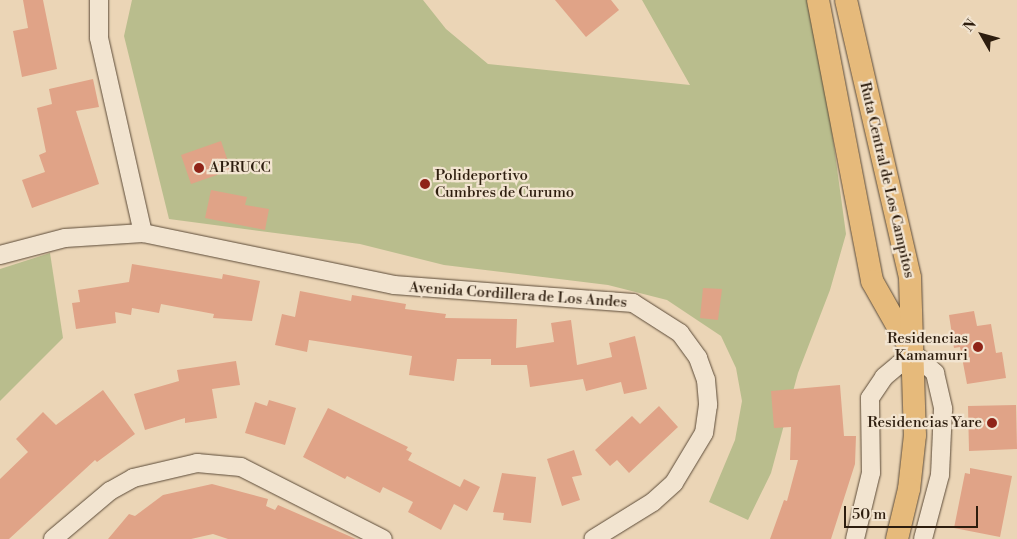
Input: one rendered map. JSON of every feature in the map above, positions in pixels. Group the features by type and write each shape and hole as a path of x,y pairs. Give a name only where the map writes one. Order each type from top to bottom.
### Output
{"main road":[{"name":"Ruta Central de Los Campitos","path":"818,0 872,281 913,353"},
{"name":"Ruta Central de Los Campitos","path":"846,0 910,278 913,353"},
{"path":"897,539 913,458 913,353"}],"street":[{"path":"99,0 99,38 143,234"},
{"name":"Avenida Cordillera de Los Andes","path":"0,255 65,238 143,234 394,285 608,298 633,303 658,316 680,333 698,358 706,380 708,405 704,434 674,483 653,502 593,539"},
{"path":"855,539 871,473 870,398 884,377 913,353 935,373 943,409 940,475 923,539"},
{"path":"53,539 110,491 133,478 176,465 220,463 241,467 383,539"}],"green space":[{"name":"Polideportivo Cumbres de Curumo","path":"132,0 423,0 446,29 488,64 690,85 642,0 814,0 846,234 830,290 798,373 771,473 748,520 709,502 735,440 742,401 736,368 721,336 667,300 608,285 444,265 360,244 169,219 124,36"},
{"path":"50,253 63,338 0,401 0,269"}],"building":[{"path":"23,0 43,0 57,69 22,77 13,31 28,28"},
{"path":"555,0 611,0 619,10 586,37"},
{"path":"93,79 99,107 76,111 99,184 32,208 22,180 45,172 39,155 46,152 37,108 52,104 49,89"},
{"path":"221,141 231,170 191,184 181,155"},
{"path":"211,190 247,197 245,205 269,209 265,230 205,218"},
{"path":"132,264 222,279 223,274 260,281 252,321 213,318 214,314 161,304 159,313 132,308 131,315 115,312 116,323 76,329 72,303 80,302 78,290 129,282"},
{"path":"703,288 722,289 718,320 700,318"},
{"path":"300,291 351,301 352,295 406,304 405,309 446,314 445,318 517,319 516,348 554,342 551,323 571,320 577,365 612,357 609,343 635,336 647,389 624,394 621,382 586,391 583,379 530,387 527,365 491,365 491,359 457,359 454,381 409,375 412,356 309,340 307,352 275,345 282,314 295,317"},
{"name":"Residencias Kamamuri","path":"974,311 977,326 991,324 996,353 1002,352 1006,378 967,384 960,347 954,348 949,315"},
{"path":"236,361 240,385 212,389 217,418 185,423 185,418 145,430 134,394 179,381 177,370"},
{"path":"840,385 844,436 856,436 855,464 831,539 770,539 784,500 787,501 798,460 790,460 791,427 774,428 771,391"},
{"path":"103,390 135,434 97,462 95,460 9,539 0,539 0,479 28,452 16,439 43,412 56,425"},
{"path":"269,400 296,408 285,445 245,433 255,402 267,406"},
{"name":"Residencias Yare","path":"1016,405 1017,449 969,451 968,406"},
{"path":"659,406 678,427 629,473 617,460 610,466 595,450 632,416 640,424"},
{"path":"328,408 408,447 406,450 412,453 408,460 460,487 464,479 480,487 467,511 454,504 441,530 408,512 413,502 383,487 380,493 347,476 345,479 303,457"},
{"path":"574,450 582,475 572,477 580,500 562,506 547,459"},
{"path":"970,468 1012,476 1000,537 954,528 965,473 970,474"},
{"path":"502,473 536,477 531,523 503,520 504,513 493,512"},
{"path":"212,484 268,499 266,506 275,510 278,505 356,539 228,539 213,534 191,539 108,539 129,514 135,516 163,495"}],"place":[{"name":"APRUCC","path":"199,168"},
{"name":"Polideportivo Cumbres de Curumo","path":"425,184"},
{"name":"Residencias Kamamuri","path":"978,347"},
{"name":"Residencias Yare","path":"992,423"}]}
